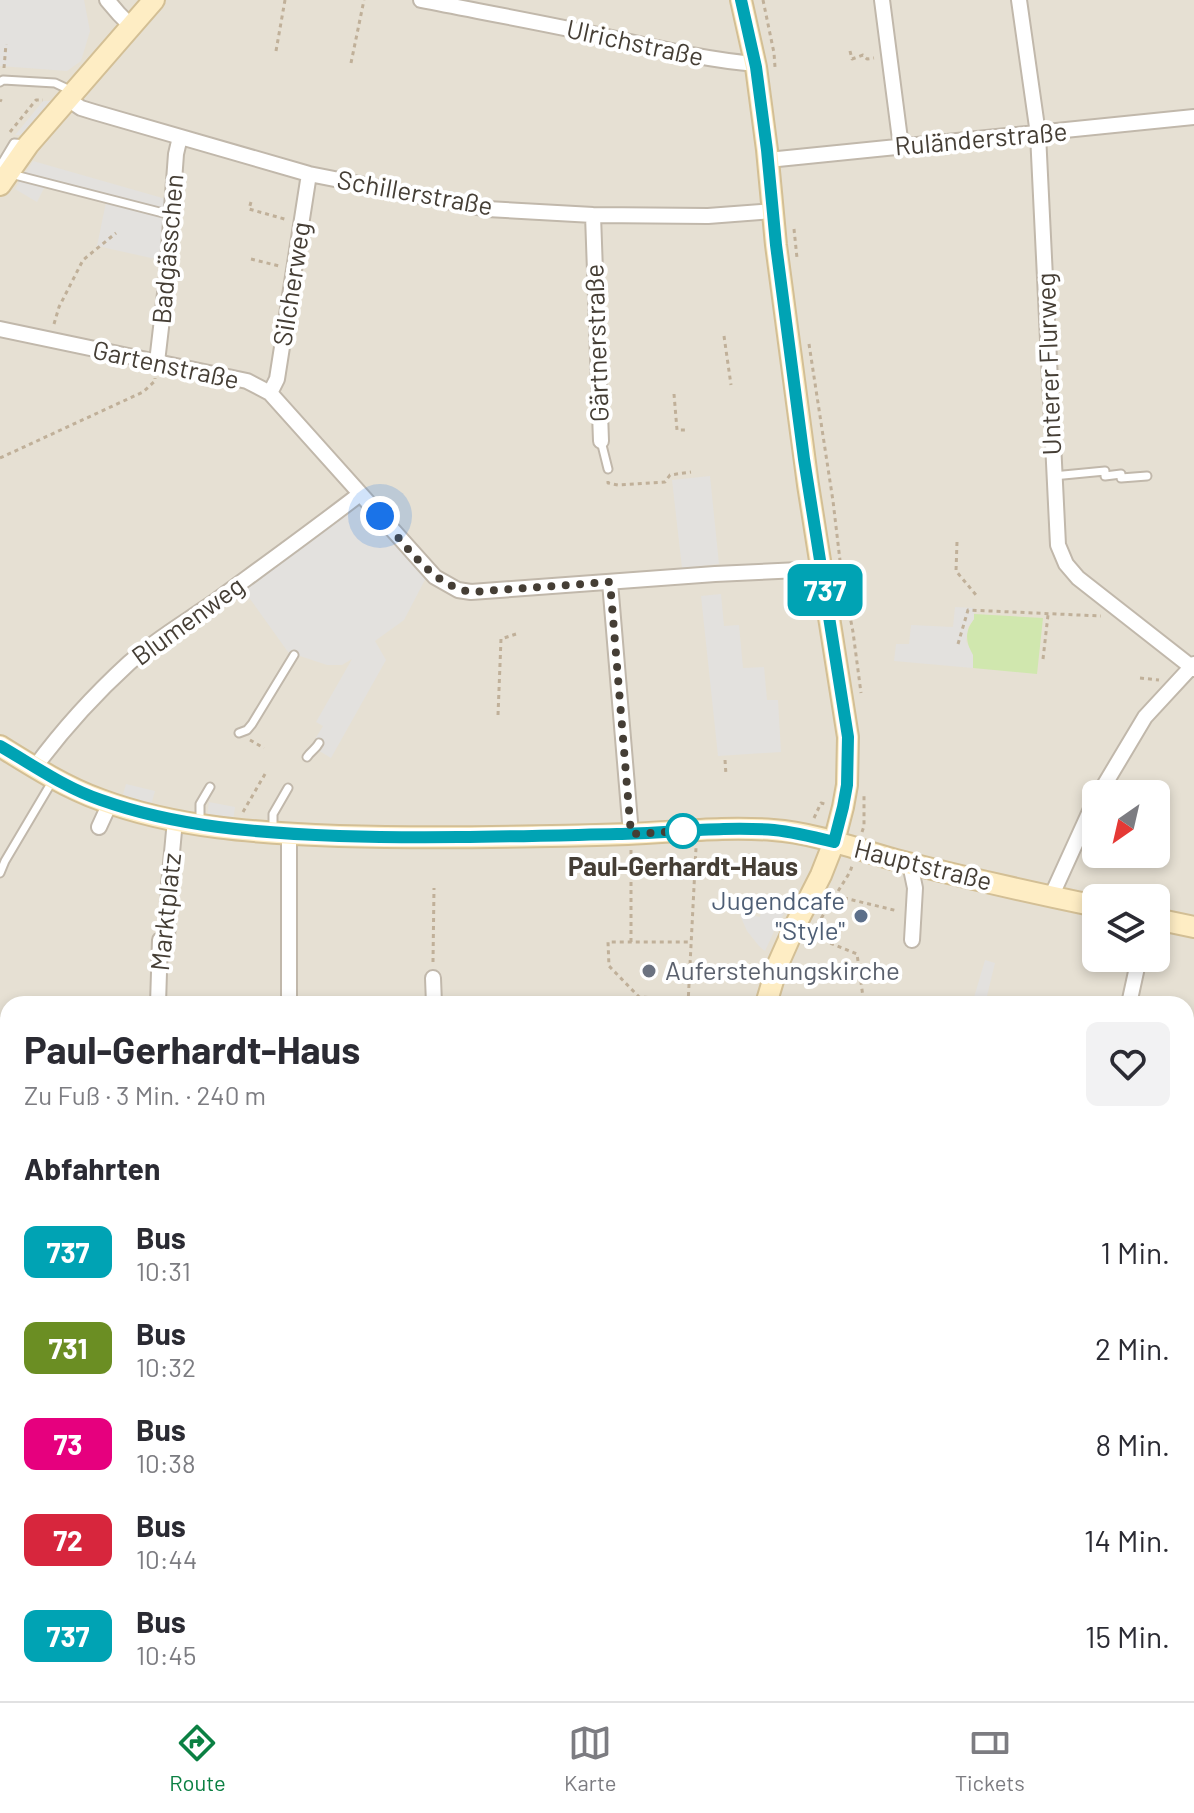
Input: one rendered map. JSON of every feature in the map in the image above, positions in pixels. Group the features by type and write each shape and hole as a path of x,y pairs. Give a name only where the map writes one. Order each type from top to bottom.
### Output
{"main road":[{"path":"4,180 64,98 154,0"},
{"path":"741,0 756,64 786,330 848,737 847,785 834,842 778,964 768,996"},
{"name":"Hauptstraße","path":"0,746 54,778 110,803 200,825 281,834 434,838 631,834 723,828 776,830 1082,903"},
{"path":"1170,922 1194,927"}],"street":[{"path":"107,0 132,27"},
{"name":"Ulrichstraße","path":"421,0 691,56 756,64"},
{"path":"882,0 901,147"},
{"name":"Unterer Flurweg","path":"1019,0 1038,134 1058,545 1066,564 1078,578 1193,667"},
{"name":"Schillerstraße","path":"64,98 81,108 309,174 487,209 593,215 708,216 773,211"},
{"name":"Ruländerstraße","path":"768,160 1194,117"},
{"name":"Badgässchen","path":"157,362 180,137"},
{"name":"Silcherweg","path":"270,393 277,379 309,174"},
{"name":"Gärtnerstraße","path":"593,215 601,441"},
{"name":"Gartenstraße","path":"0,329 247,381 270,393 435,577 458,590 471,592 821,569"},
{"name":"Blumenweg","path":"35,767 80,711 130,662 360,494"},
{"path":"610,582 631,834"},
{"path":"1107,780 1145,717 1193,667"},
{"path":"99,827 110,803"},
{"name":"Marktplatz","path":"158,996 160,940 167,940 175,820"},
{"path":"1051,897 1082,829"},
{"path":"281,834 289,996"},
{"path":"910,864 915,888 912,940"},
{"path":"1131,996 1136,972"},
{"path":"433,978 434,996"}],"lane":[{"path":"2,81 55,83 66,87 64,98"},
{"path":"4,180 171,215"},
{"name":"Gärtnerstraße","path":"601,441 608,469"},
{"path":"1053,476 1105,471 1105,476 1121,474 1121,478 1147,476"},
{"path":"239,733 252,724 294,655"},
{"path":"307,757 319,743"},
{"path":"0,873 54,778"},
{"path":"200,825 200,804 210,787"},
{"path":"281,834 273,814 288,788"}],"path":[{"path":"276,51 285,0"},
{"path":"351,63 364,0"},
{"path":"2,81 6,44"},
{"path":"850,51 852,59 863,55 867,59 889,56"},
{"path":"5,138 36,100 64,98"},
{"path":"251,202 249,209 301,223"},
{"path":"50,340 59,307 83,260 116,233"},
{"path":"251,259 294,270"},
{"path":"724,336 731,385"},
{"path":"0,458 143,392 155,381 157,362"},
{"path":"674,394 677,430 686,430"},
{"path":"608,469 608,483 618,485 665,482 670,475 691,472"},
{"path":"957,542 956,571 976,595"},
{"path":"958,644 968,610 1111,617 1117,608"},
{"path":"1043,659 1048,614"},
{"path":"498,715 501,639 516,634"},
{"path":"725,760 726,775"},
{"path":"242,830 243,812 265,774"},
{"path":"688,996 697,830"},
{"path":"631,834 631,942"},
{"path":"433,978 434,888"},
{"path":"836,896 914,915"},
{"path":"794,928 857,954 863,996"},
{"path":"638,996 609,966 608,942 691,942"}],"shaded area":[{"path":"0,0 1194,0 1194,996 0,996"},
{"path":"0,0 84,0 90,31 81,61 67,71 0,66"},
{"path":"43,101 55,101 26,135 15,135"},
{"path":"33,161 166,199 160,260 97,246 106,202 45,186 37,202 15,189"},
{"path":"710,476 719,564 682,568 672,480"},
{"path":"360,496 429,572 404,620 375,641 386,660 331,758 311,746 323,726 316,722 352,659 342,665 327,665 288,652 240,585"},
{"path":"721,594 724,626 739,625 743,668 764,667 767,700 778,700 781,752 718,756 701,596"},
{"path":"955,607 974,608 974,619 968,627 966,641 973,655 973,668 894,661 896,644 909,644 911,625 953,627"},
{"path":"126,784 155,791 151,805 122,798"},
{"path":"209,802 235,807 233,821 207,816"},
{"path":"762,899 790,904 765,951 747,931 739,913 760,917"},
{"path":"985,960 995,963 987,996 974,996"}],"green space":[{"path":"974,614 1043,618 1037,674 973,668 967,638"}],"bus line":[{"name":"737","path":"0,746 54,778 100,800 175,820 242,830 434,838 631,834 723,828 776,830 834,842 847,785 848,737 786,330 756,67 741,0"}],"place":[{"name":"Paul-Gerhardt-Haus","path":"683,831"},
{"name":"Jugendcafe \"Style\"","path":"861,916"},
{"name":"Auferstehungskirche","path":"649,971"}],"route":[{"path":"380,516 435,577 458,590 471,592 610,582 631,834 683,831"}]}
